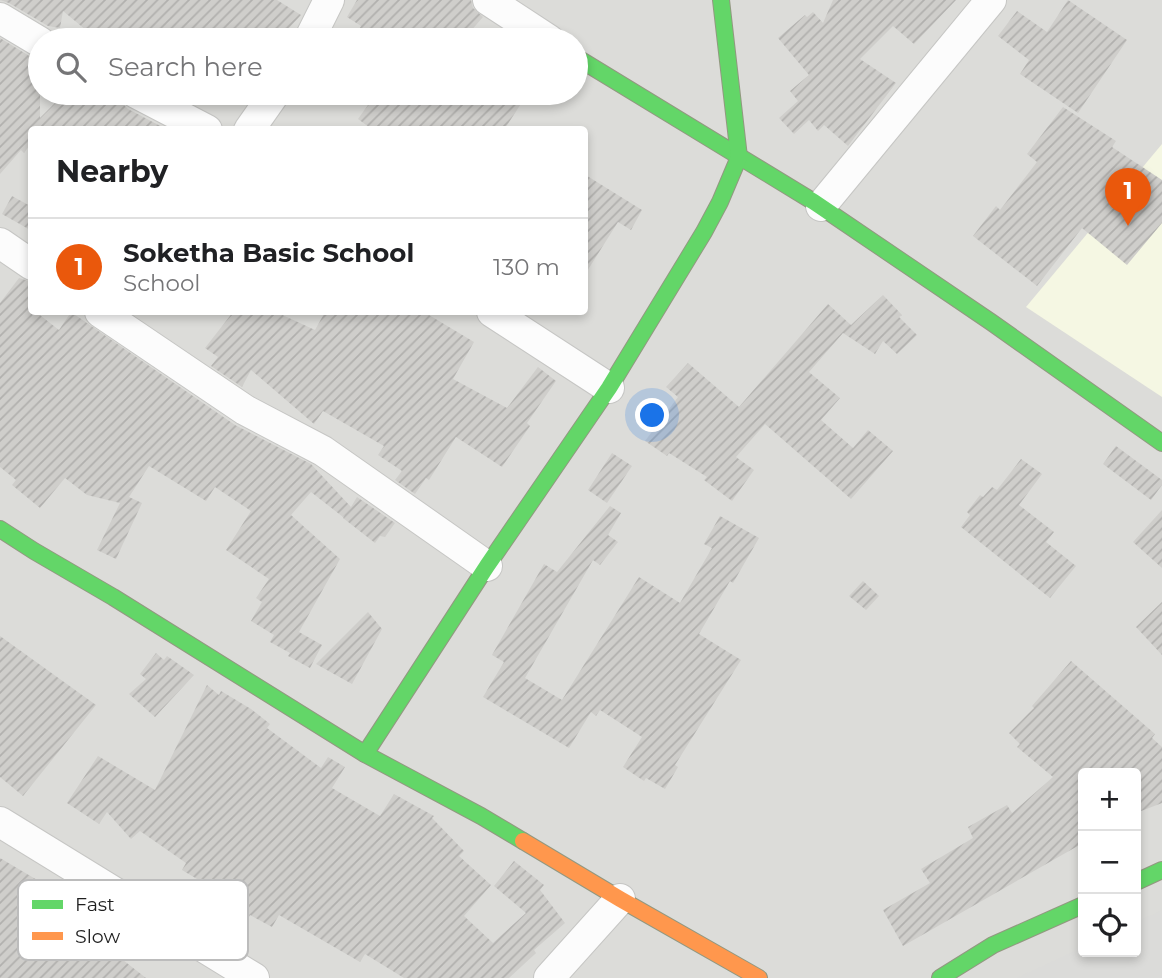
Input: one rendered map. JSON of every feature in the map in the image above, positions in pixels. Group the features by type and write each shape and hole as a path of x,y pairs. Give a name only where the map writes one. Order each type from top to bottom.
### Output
{"street":[{"path":"315,28 329,0"},
{"path":"488,0 531,28"},
{"path":"365,754 487,566 609,388 705,232 739,157 721,0"},
{"path":"821,206 991,0"},
{"path":"0,18 28,35"},
{"path":"588,64 821,206 988,318 1162,443"},
{"path":"159,105 199,126"},
{"path":"252,126 267,105"},
{"path":"0,243 28,262"},
{"path":"497,315 609,388"},
{"path":"116,316 245,410 323,451 487,566"},
{"path":"0,529 365,754 481,817 620,900 759,978"},
{"path":"0,822 94,880"},
{"path":"1141,880 1162,870"},
{"path":"549,978 620,900"},
{"path":"940,978 993,945 1078,907"},
{"path":"225,960 254,978"}],"shaded area":[{"path":"0,0 1162,0 1162,978 0,978"},
{"path":"1162,144 1162,397 1026,307"},
{"path":"1162,910 1162,978 1017,978 1078,949 1078,957 1141,957 1141,920"}],"building":[{"path":"0,0 277,0 301,15 289,28 84,28 63,11 60,28 48,26"},
{"path":"357,0 471,0 473,8 483,17 473,28 360,28 361,26 347,17"},
{"path":"833,0 956,0 914,44 893,26 860,59 896,83 848,146 824,125 818,131 809,120 794,134 779,118 798,101 790,91 809,75 778,38 805,15 807,17 813,12 823,23"},
{"path":"1068,0 1127,40 1078,113 1020,74 1029,60 998,36 1017,11 1047,32"},
{"path":"0,38 28,55 28,105 40,105 40,118 53,105 124,105 160,126 28,126 28,148 24,153 21,150 0,174"},
{"path":"368,105 520,105 507,126 368,126 358,119"},
{"path":"1063,107 1116,141 1112,147 1162,180 1162,223 1127,265 1082,228 1037,286 973,236 996,206 1000,210 1037,162 1027,154"},
{"path":"588,176 642,210 631,230 618,222 588,270"},
{"path":"12,196 28,205 28,229 2,214"},
{"path":"19,278 28,281 28,315 40,315 59,330 69,315 75,315 235,425 311,464 351,507 357,497 395,523 385,537 380,536 375,543 343,518 345,515 343,517 311,492 291,515 340,559 299,632 322,645 310,668 270,642 274,635 251,621 262,602 256,598 269,579 226,550 251,511 215,487 206,501 149,466 129,497 142,503 116,559 97,550 120,503 87,495 65,478 40,508 12,485 16,480 0,467 0,303"},
{"path":"883,295 917,335 897,354 883,341 875,354 843,333 809,372 840,398 821,420 853,448 868,430 893,451 851,499 765,424 736,457 754,470 732,501 704,480 707,477 645,441 678,397 666,387 688,363 739,407 828,304 851,325"},
{"path":"231,315 282,315 315,330 323,315 429,315 474,342 453,379 507,408 538,367 556,381 527,423 530,426 502,467 456,437 429,480 426,478 415,494 395,480 402,471 378,455 384,446 323,411 314,424 251,370 242,387 211,366 218,357 205,348"},
{"path":"1116,446 1162,480 1162,485 1151,500 1103,464"},
{"path":"612,453 632,466 607,503 588,490"},
{"path":"1021,459 1042,474 1019,505 1054,532 1046,542 1076,566 1050,598 961,527 970,515 967,512 980,495 983,497 992,487 997,490"},
{"path":"610,506 621,513 608,535 618,542 600,565 593,560 525,678 562,700 639,577 680,603 712,548 704,544 720,516 759,538 699,634 741,660 675,765 678,767 665,789 646,778 644,781 623,767 642,737 600,710 596,716 591,712 569,748 483,697 504,662 492,655 544,564 557,572"},
{"path":"1162,510 1162,568 1133,542"},
{"path":"863,581 879,596 866,610 849,596"},
{"path":"1162,602 1162,655 1136,627"},
{"path":"368,612 382,629 352,684 316,664"},
{"path":"0,636 96,705 23,796 0,777"},
{"path":"156,653 164,660 167,656 194,675 155,717 129,694 146,679 140,674"},
{"path":"1071,661 1155,734 1152,738 1162,747 1162,803 1141,811 1141,768 1078,768 1078,846 903,946 883,910 930,883 921,869 973,838 968,827 1007,805 1012,813 1053,777 1017,747 1020,744 1009,733 1034,708 1032,706"},
{"path":"207,685 219,695 221,691 251,709 270,724 267,728 321,768 328,757 345,767 332,788 380,816 394,794 434,816 432,818 464,851 459,856 491,885 464,916 493,943 526,913 494,886 514,861 544,885 540,890 565,923 534,950 536,953 509,978 404,978 365,954 360,962 279,915 272,927 250,915 248,919 248,880 199,880 182,870 186,863 140,831 131,839 107,812 99,824 67,803 98,756 155,790"},
{"path":"0,858 37,880 18,880 18,960 123,960 146,978 0,978"}],"traffic: fast":[{"path":"365,754 487,566 609,388 720,202 739,157 721,0"},
{"path":"588,64 814,202 991,322 1162,443"},
{"path":"0,529 365,754 523,841"},
{"path":"1141,880 1162,870"},
{"path":"940,978 993,945 1078,907"}],"traffic: slow":[{"path":"523,841 759,978"}],"place":[{"name":"Soketha Basic School","path":"1128,226"}]}
